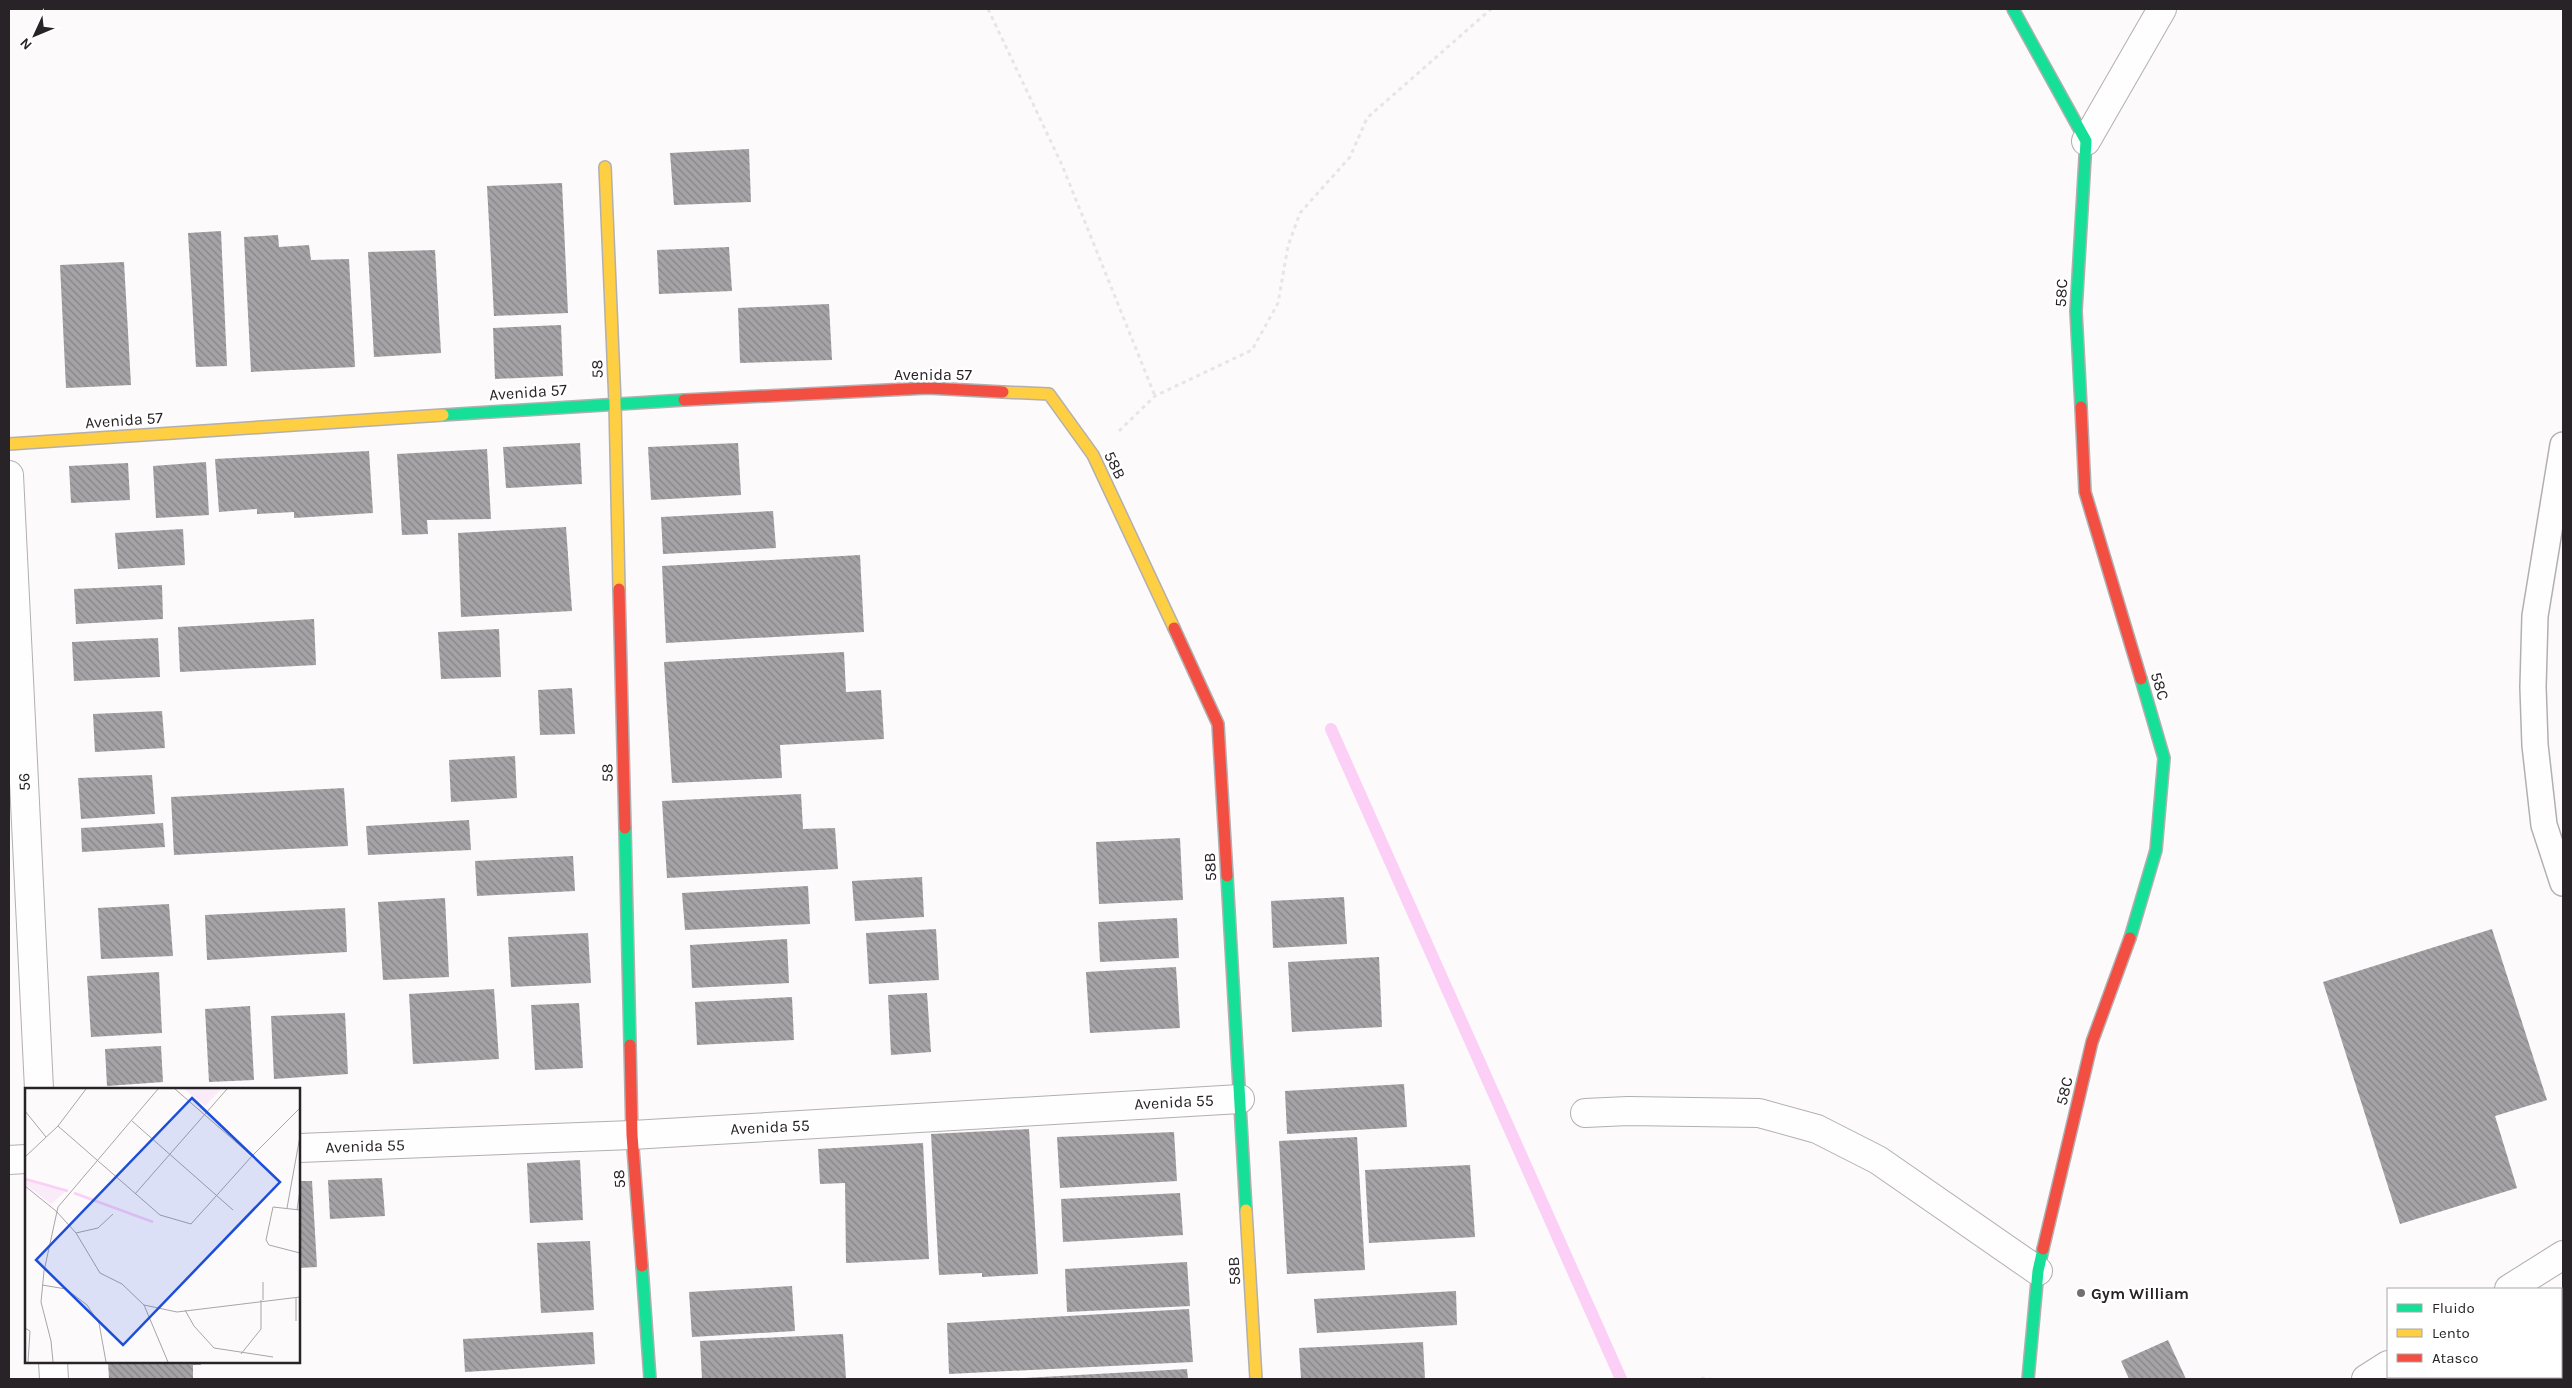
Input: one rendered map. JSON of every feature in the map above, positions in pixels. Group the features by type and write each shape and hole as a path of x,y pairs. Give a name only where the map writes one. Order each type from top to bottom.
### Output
{"street":[{"path":"2012,9 2086,141"},
{"path":"2086,141 2162,9"},
{"name":"58C","path":"2028,1379 2038,1271 2092,1042 2125,955 2156,850 2164,758 2085,492 2076,311 2086,141"},
{"name":"58","path":"605,166 615,403 632,1135 650,1379"},
{"name":"Avenida 57","path":"9,444 615,403 928,388 1050,394"},
{"name":"58B","path":"1050,394 1093,455 1218,724 1256,1379"},
{"name":"56","path":"9,475 39,1088"},
{"name":"Avenida 55","path":"300,1148 632,1135 1240,1098"},
{"path":"1585,1113 1628,1111 1759,1113 1817,1129 1878,1160 2038,1271"},
{"path":"9,1160 25,1159"},
{"path":"2511,1288 2563,1255"},
{"path":"54,1363 54,1379"},
{"path":"2366,1379 2387,1367"}],"lane":[{"path":"2563,445 2535,616 2533,687 2535,745 2544,825 2563,883"}],"path":[{"path":"988,9 1062,165 1155,396"},
{"path":"1093,455 1155,396 1252,350 1278,303 1288,246 1300,213 1350,157 1367,118 1491,9"},
{"path":"1701,1378 1711,1379"}],"building":[{"path":"749,149 751,202 674,205 670,153"},
{"path":"562,183 568,313 494,316 487,186"},
{"path":"221,231 227,366 196,367 188,233"},
{"path":"278,235 279,247 309,245 311,260 349,259 355,367 251,372 244,237"},
{"path":"729,247 732,291 659,294 657,250"},
{"path":"435,250 441,353 374,357 368,252"},
{"path":"124,262 131,385 66,388 60,265"},
{"path":"829,304 832,360 740,363 738,308"},
{"path":"561,325 563,376 495,379 493,328"},
{"path":"580,443 582,484 506,488 503,447"},
{"path":"738,443 741,495 651,500 648,447"},
{"path":"487,449 491,519 427,520 428,534 402,535 397,454"},
{"path":"369,451 373,513 294,518 294,512 257,514 257,509 219,512 215,459"},
{"path":"206,462 209,515 156,518 153,466"},
{"path":"128,463 130,500 71,503 69,466"},
{"path":"773,511 776,548 663,554 661,517"},
{"path":"566,527 572,611 461,617 458,533"},
{"path":"183,529 185,565 118,569 115,533"},
{"path":"860,555 864,632 666,643 662,566"},
{"path":"162,585 163,619 76,624 74,589"},
{"path":"314,619 316,665 180,672 178,627"},
{"path":"499,629 501,677 441,679 438,632"},
{"path":"158,638 160,677 74,681 72,642"},
{"path":"844,652 846,692 881,690 884,739 780,745 782,778 672,783 664,662"},
{"path":"572,688 575,734 540,735 538,690"},
{"path":"162,711 165,748 95,752 93,714"},
{"path":"515,756 517,798 451,802 449,760"},
{"path":"152,775 155,814 81,819 78,778"},
{"path":"344,788 348,846 174,855 171,797"},
{"path":"801,794 803,829 835,828 838,869 667,878 662,801"},
{"path":"469,820 471,850 368,855 366,826"},
{"path":"163,823 165,847 82,852 81,828"},
{"path":"1180,838 1183,900 1099,904 1096,842"},
{"path":"573,856 575,891 477,896 475,861"},
{"path":"922,877 924,917 855,921 852,881"},
{"path":"808,886 810,924 685,930 682,893"},
{"path":"1344,897 1347,944 1273,948 1271,901"},
{"path":"445,898 449,977 383,980 378,902"},
{"path":"169,904 173,956 101,959 98,908"},
{"path":"345,908 347,952 207,960 205,915"},
{"path":"1177,918 1179,958 1100,962 1098,922"},
{"path":"936,929 939,980 869,984 866,933"},
{"path":"2492,929 2547,1100 2495,1116 2517,1188 2400,1224 2323,982"},
{"path":"588,933 591,983 511,987 508,937"},
{"path":"787,939 789,983 692,988 690,945"},
{"path":"1379,957 1382,1027 1292,1032 1288,962"},
{"path":"1176,967 1180,1028 1090,1033 1086,972"},
{"path":"159,972 162,1033 91,1037 87,976"},
{"path":"494,989 499,1059 413,1064 409,994"},
{"path":"927,993 931,1052 891,1055 888,995"},
{"path":"792,997 794,1040 697,1045 695,1002"},
{"path":"579,1003 583,1068 535,1070 531,1005"},
{"path":"250,1006 254,1080 209,1082 205,1009"},
{"path":"345,1013 348,1074 274,1079 271,1016"},
{"path":"161,1046 163,1082 107,1086 105,1049"},
{"path":"1404,1084 1407,1127 1287,1134 1285,1091"},
{"path":"1029,1129 1038,1274 982,1277 982,1273 939,1275 931,1134"},
{"path":"1174,1132 1177,1181 1060,1188 1057,1137"},
{"path":"1357,1137 1365,1270 1287,1274 1279,1141"},
{"path":"923,1143 929,1259 846,1263 845,1183 820,1184 818,1149"},
{"path":"580,1160 583,1220 530,1223 527,1163"},
{"path":"1470,1165 1475,1237 1369,1243 1365,1170"},
{"path":"382,1178 385,1216 330,1219 328,1180"},
{"path":"300,1181 312,1181 317,1267 300,1268"},
{"path":"1180,1193 1183,1235 1063,1242 1061,1199"},
{"path":"590,1241 594,1310 541,1313 537,1243"},
{"path":"1187,1262 1190,1306 1067,1312 1065,1269"},
{"path":"792,1286 795,1331 692,1337 689,1292"},
{"path":"1456,1291 1457,1325 1317,1333 1314,1299"},
{"path":"1189,1309 1193,1362 949,1374 947,1323"},
{"path":"2563,1329 2563,1379 2503,1379 2562,1378"},
{"path":"593,1332 595,1364 465,1372 463,1339"},
{"path":"843,1334 846,1379 702,1379 700,1341"},
{"path":"2168,1340 2186,1379 2129,1379 2121,1361"},
{"path":"1423,1342 1425,1379 1301,1379 1299,1348"},
{"path":"108,1363 200,1363 201,1365 193,1365 193,1379 109,1379"},
{"path":"1187,1369 1188,1379 1024,1379 1024,1378"}],"waterway":[{"path":"1331,729 1621,1379"}],"traffic: fast":[{"path":"2013,9 2086,141 2076,311 2081,407"},
{"path":"443,415 684,400"},
{"path":"2130,938 2156,850 2164,758 2141,679"},
{"path":"625,828 630,1045"},
{"path":"1227,876 1246,1210"},
{"path":"2028,1379 2038,1271 2043,1249"},
{"path":"642,1266 650,1379"}],"traffic: slow":[{"path":"605,167 615,403 619,589"},
{"path":"1003,392 1049,394 1093,455 1174,628"},
{"path":"9,444 443,415"},
{"path":"1246,1210 1256,1379"}],"traffic: jam":[{"path":"684,400 928,388 1003,392"},
{"path":"2081,407 2085,492 2141,679"},
{"path":"619,589 625,828"},
{"path":"1174,628 1218,724 1227,876"},
{"path":"2043,1249 2092,1042 2130,938"},
{"path":"630,1045 632,1135 642,1266"}],"place":[{"name":"Gym William","path":"2081,1293"}]}
